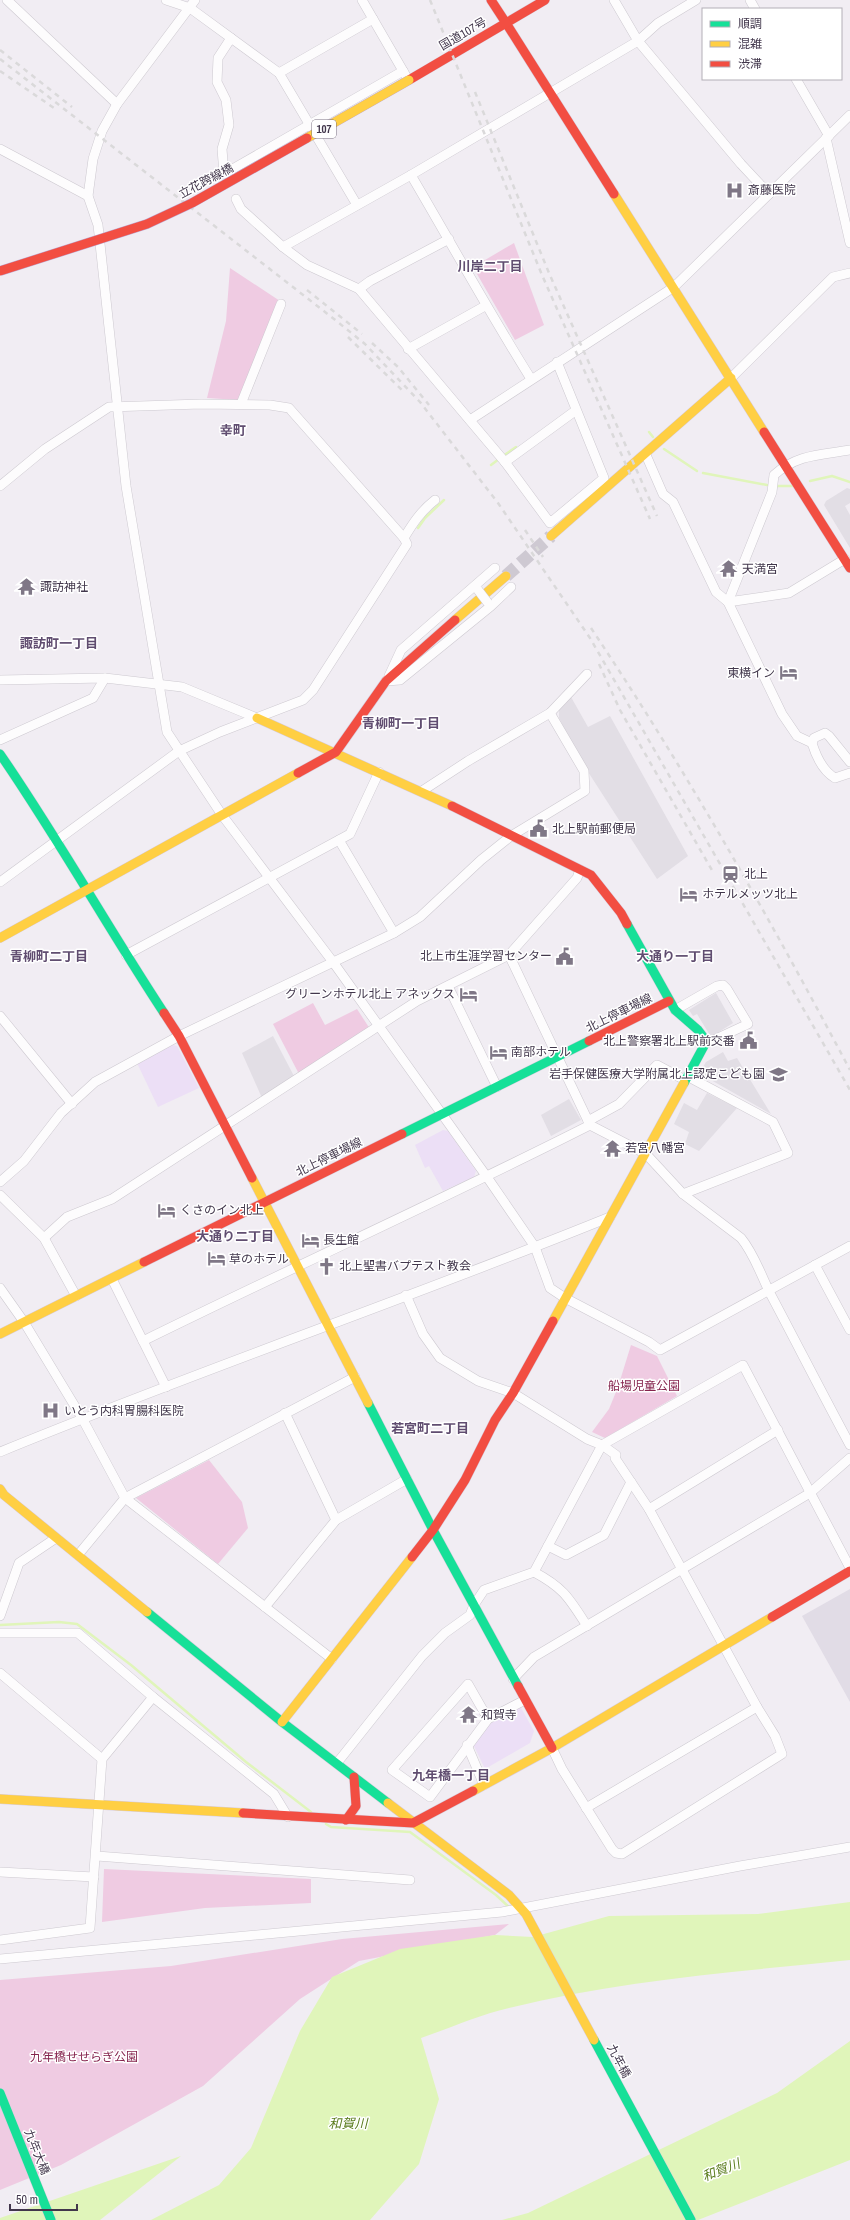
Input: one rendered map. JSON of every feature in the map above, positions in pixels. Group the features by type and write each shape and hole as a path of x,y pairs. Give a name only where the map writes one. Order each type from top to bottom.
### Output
{"main road":[{"name":"国道107号","path":"409,80 506,23 491,0"},
{"path":"545,0 506,23 848,564"},
{"name":"立花跨線橋","path":"0,271 147,224 192,203 409,80"},
{"path":"551,536 646,455 731,378"},
{"path":"0,938 336,752 386,681 506,576"},
{"path":"257,718 422,791 510,836 592,875 621,913 675,1010 698,1030 704,1038 705,1044 646,1154 513,1393 495,1420 465,1480 433,1530 282,1722"},
{"path":"0,754 58,841 126,955 179,1036 433,1530 552,1748"},
{"name":"北上停車場線","path":"0,1334 669,1001"},
{"name":"九年橋","path":"0,1489 4,1495 56,1538 282,1722 508,1896 523,1911 691,2220"},
{"path":"0,1799 100,1804 288,1817 413,1823 552,1748 850,1571"},
{"path":"346,1820 356,1806 354,1777"},
{"name":"九年大橋","path":"0,2093 51,2220"}],"street":[{"path":"6,0 117,104"},
{"path":"166,0 192,4 231,38 279,73 357,205"},
{"path":"362,0 409,80"},
{"path":"614,0 638,41 741,164 770,194"},
{"path":"283,247 410,175 638,41 658,23 696,0"},
{"path":"192,4 117,104 98,141 92,167 88,196 98,225 119,408 126,486 167,732 222,815 333,962 487,1177 535,1247 550,1288 565,1298 649,1342 660,1350 850,1246"},
{"path":"279,73 373,19"},
{"path":"231,38 218,58 217,82 226,100 229,125 222,149 224,174 403,71"},
{"path":"797,80 827,137 850,244"},
{"path":"470,420 674,287 850,115"},
{"path":"0,149 88,196"},
{"path":"410,175 449,239 485,306 531,379"},
{"path":"236,199 241,209 283,247 307,265 359,289 408,349 505,462 550,523 604,478 557,362"},
{"path":"359,289 370,281 449,239"},
{"path":"731,378 833,277 850,273"},
{"path":"241,404 281,304"},
{"path":"408,349 485,306"},
{"path":"0,486 58,441 109,407 119,408 241,404 289,408 404,538 407,544 312,690 303,700 220,732 179,751 0,882"},
{"path":"505,462 576,411"},
{"path":"728,602 772,492 774,475 786,464 801,458 850,450"},
{"path":"646,455 663,494 673,502 716,592 728,602 782,714 797,736 812,743 816,754 829,774 835,778 850,773"},
{"path":"404,538 421,512 435,500"},
{"path":"728,602 789,593 848,564"},
{"path":"495,568 476,589 401,650 386,681 400,680 511,587"},
{"path":"476,589 490,605"},
{"path":"422,791 468,761 550,713 587,674"},
{"path":"0,680 105,678 182,687 257,718"},
{"path":"0,740 93,698 105,678"},
{"path":"0,1182 24,1161 61,1113 95,1082 179,1036 394,933 420,917 481,860 510,836 585,791 584,771 550,713"},
{"path":"812,743 814,738 825,733 850,762"},
{"path":"126,955 350,834 379,772"},
{"path":"339,840 394,933"},
{"path":"44,1238 67,1217 112,1199 417,1001 509,955 577,878 580,870"},
{"path":"509,955 589,1123 646,1154 683,1194 741,1238 749,1247 769,1290 850,1445"},
{"path":"675,1010 717,986 723,985 727,989 748,1024 705,1044"},
{"path":"448,986 497,1087"},
{"path":"0,1016 72,1104"},
{"path":"143,1341 297,1266 487,1177 589,1123 619,1104 657,1065 773,1122 788,1153 683,1194"},
{"path":"0,1195 44,1238 76,1296"},
{"path":"0,1452 82,1418 535,1247 610,1217"},
{"path":"815,1265 850,1330"},
{"path":"112,1279 166,1387"},
{"path":"0,1288 24,1322 82,1418 125,1498 332,1659"},
{"path":"406,1295 423,1334 440,1358 478,1381 513,1393 587,1439 602,1445 616,1454 615,1458 649,1509 757,1707 776,1736 782,1754 622,1854 616,1853 612,1849 562,1769 552,1748"},
{"path":"337,1763 422,1656 445,1633 470,1615 474,1605 484,1590 534,1572 602,1445 743,1365 850,1568"},
{"path":"78,1555 125,1498 355,1377"},
{"path":"285,1413 336,1520"},
{"path":"649,1509 778,1430"},
{"path":"513,1679 534,1657 810,1493 850,1458"},
{"path":"839,1468 850,1463"},
{"path":"265,1607 336,1520 407,1479"},
{"path":"548,1546 566,1555 604,1535 631,1482"},
{"path":"0,1616 19,1563 56,1538"},
{"path":"534,1572 554,1583 568,1597 587,1626"},
{"path":"0,1633 78,1633 153,1697 274,1794 288,1817"},
{"path":"0,1673 102,1759"},
{"path":"488,1719 468,1684 392,1770 430,1797 467,1745 488,1719 525,1700"},
{"path":"0,1940 90,1928 97,1856 102,1759 153,1697"},
{"path":"586,1808 757,1707"},
{"path":"467,1745 484,1784"},
{"path":"0,1959 257,1933 523,1911 740,1866 850,1847"},
{"path":"97,1856 410,1880"},
{"path":"0,1872 94,1877"}],"shaded area":[{"path":"847,488 850,489 850,503 845,506 850,515 850,548 824,505 826,501"},
{"path":"571,697 588,727 610,716 688,856 657,879 583,764 559,718 559,710"},
{"path":"716,993 733,1023 711,1037 697,1014 693,1016 689,1010"},
{"path":"273,1036 295,1078 262,1098 242,1053"},
{"path":"173,1045 177,1046 199,1088 158,1107 137,1063"},
{"path":"723,1052 728,1061 737,1058 771,1114 702,1075 703,1067 706,1062"},
{"path":"707,1093 737,1108 699,1151 685,1144 689,1132 674,1124 684,1103 697,1110"},
{"path":"569,1099 581,1120 551,1136 541,1115"},
{"path":"443,1130 448,1131 476,1171 474,1177 443,1191 429,1166 425,1168 415,1145"},
{"path":"850,1589 850,1702 802,1616"},
{"path":"520,1706 534,1731 530,1743 485,1769 473,1744 486,1726"}],"green space":[{"path":"514,243 544,325 515,340 473,267"},
{"path":"230,268 280,301 239,400 207,398 226,321"},
{"path":"313,1003 325,1025 357,1009 370,1029 299,1074 273,1024"},
{"name":"船場児童公園","path":"631,1345 657,1356 677,1396 605,1438 592,1432 609,1409 618,1387"},
{"path":"209,1460 242,1502 248,1528 218,1564 136,1498"},
{"path":"104,1869 311,1879 311,1903 205,1908 102,1922"},
{"name":"九年橋せせらぎ公園","path":"509,1924 495,1935 359,1961 300,1999 203,2086 61,2165 0,2190 0,1980 171,1966 342,1939"}],"water":[{"name":"和賀川","path":"850,1902 850,1960 679,1978 594,1990 551,1998 498,2011 421,2038 439,2099 419,2164 370,2220 151,2220 219,2185 251,2148 300,2031 332,1977 400,1949 495,1935 533,1937 609,1916 758,1914"},
{"path":"850,2041 850,2160 698,2220 502,2220 528,2213 777,2093"},
{"path":"181,2156 100,2220 0,2220 0,2218"}],"waterway":[{"path":"649,432 653,437"},
{"path":"503,456 516,447"},
{"path":"664,449 697,471"},
{"path":"491,465 499,459"},
{"path":"703,473 767,485"},
{"path":"810,481 832,476 850,482"},
{"path":"776,486 793,486"},
{"path":"418,528 425,518 444,500"},
{"path":"0,1625 59,1622 77,1624 131,1665 246,1762 311,1812"},
{"path":"326,1824 331,1827 410,1832 496,1895 510,1908"}],"tunnel":[{"path":"506,576 551,536"}],"railway":[{"path":"430,0 542,275 650,519"},
{"path":"0,50 72,107"},
{"path":"0,59 365,344 420,402 498,503 590,638 850,1090"},
{"path":"0,71 54,108"},
{"path":"475,92 549,273 657,516"},
{"path":"307,290 362,334"},
{"path":"348,337 402,390"},
{"path":"372,343 398,367 429,405"},
{"path":"525,530 543,557"},
{"path":"591,628 694,790 758,901 850,1070"},
{"path":"599,664 620,710 713,872"}],"traffic: fast":[{"path":"0,754 42,818 164,1013"},
{"path":"627,924 675,1010 698,1030 704,1038 705,1044 684,1083"},
{"path":"402,1134 589,1041"},
{"path":"368,1403 433,1530 518,1686"},
{"path":"147,1612 282,1722 388,1803"},
{"path":"594,2040 691,2220"},
{"path":"0,2093 51,2220"}],"traffic: slow":[{"path":"307,138 409,80"},
{"path":"614,194 764,432"},
{"path":"551,536 731,378"},
{"path":"455,620 506,576"},
{"path":"257,718 452,806"},
{"path":"0,938 298,773"},
{"path":"553,1321 684,1083"},
{"path":"252,1178 368,1403"},
{"path":"0,1334 144,1262"},
{"path":"0,1489 4,1495 147,1612"},
{"path":"282,1722 412,1557"},
{"path":"473,1791 552,1748 772,1617"},
{"path":"0,1799 243,1813"},
{"path":"388,1803 509,1895 526,1914 594,2040"}],"traffic: jam":[{"path":"409,80 506,23 491,0"},
{"path":"545,0 506,23 614,194"},
{"path":"0,271 147,224 192,203 307,138"},
{"path":"764,432 850,568"},
{"path":"298,773 336,752 386,681 455,620"},
{"path":"452,806 591,875 621,913 627,924"},
{"path":"589,1041 669,1001"},
{"path":"164,1013 179,1036 252,1178"},
{"path":"144,1262 402,1134"},
{"path":"412,1557 433,1530 465,1480 495,1420 513,1393 553,1321"},
{"path":"772,1617 850,1571"},
{"path":"518,1686 552,1748"},
{"path":"346,1820 356,1806 354,1777"},
{"path":"243,1813 413,1823 473,1791"}],"place":[{"name":"斎藤医院","path":"735,190"},
{"name":"天満宮","path":"729,569"},
{"name":"諏訪神社","path":"27,587"},
{"name":"東横イン","path":"788,673"},
{"name":"北上駅前郵便局","path":"539,829"},
{"name":"北上","path":"731,874"},
{"name":"ホテルメッツ北上","path":"689,894"},
{"name":"北上市生涯学習センター","path":"565,956"},
{"name":"グリーンホテル北上 アネックス","path":"468,994"},
{"name":"北上警察署北上駅前交番","path":"748,1041"},
{"name":"南部ホテル","path":"498,1052"},
{"name":"岩手保健医療大学附属北上認定こども園","path":"778,1074"},
{"name":"若宮八幡宮","path":"612,1148"},
{"name":"くさのイン北上","path":"167,1210"},
{"name":"長生館","path":"310,1240"},
{"name":"草のホテル","path":"216,1259"},
{"name":"北上聖書バプテスト教会","path":"326,1266"},
{"name":"いとう内科胃腸科医院","path":"51,1411"},
{"name":"和賀寺","path":"468,1715"}],"district":[{"name":"川岸二丁目","path":"490,266"},
{"name":"幸町","path":"233,430"},
{"name":"諏訪町一丁目","path":"59,643"},
{"name":"青柳町一丁目","path":"401,723"},
{"name":"青柳町二丁目","path":"49,956"},
{"name":"大通り一丁目","path":"675,956"},
{"name":"大通り二丁目","path":"235,1236"},
{"name":"若宮町二丁目","path":"430,1428"},
{"name":"九年橋一丁目","path":"451,1775"}]}
